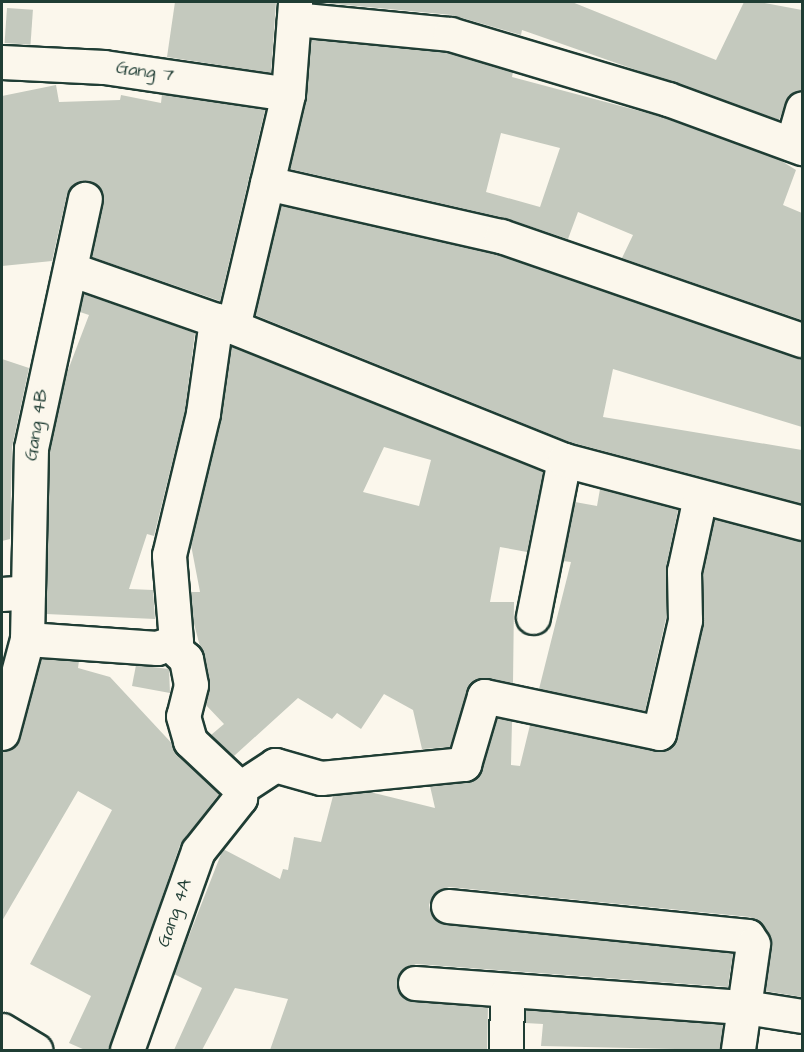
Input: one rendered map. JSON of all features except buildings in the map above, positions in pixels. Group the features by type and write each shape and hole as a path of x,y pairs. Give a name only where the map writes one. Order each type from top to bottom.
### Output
{"street":[{"path":"172,646 178,635 170,548 224,324 267,183 288,94 294,10 450,34 669,99 797,146 802,108"},
{"name":"Gang 7","path":"2,62 124,69 288,94"},
{"path":"267,183 501,236 802,340"},
{"name":"Gang 4B","path":"2,733 27,639 15,593 31,448 73,270 85,199"},
{"path":"73,270 224,324 564,460 802,523"},
{"path":"533,617 564,460"},
{"path":"27,639 172,646 186,659 191,685 183,716 190,741 240,788 275,765 321,778 464,764 484,696 659,733 686,620 684,571 700,497"},
{"name":"Gang 4A","path":"127,1050 198,851 240,798 240,788"},
{"path":"448,906 744,934 753,944 738,1050"},
{"path":"415,983 507,993 745,1007 802,1016"},
{"path":"506,1050 507,993"},
{"path":"2,1030 35,1050"}]}
